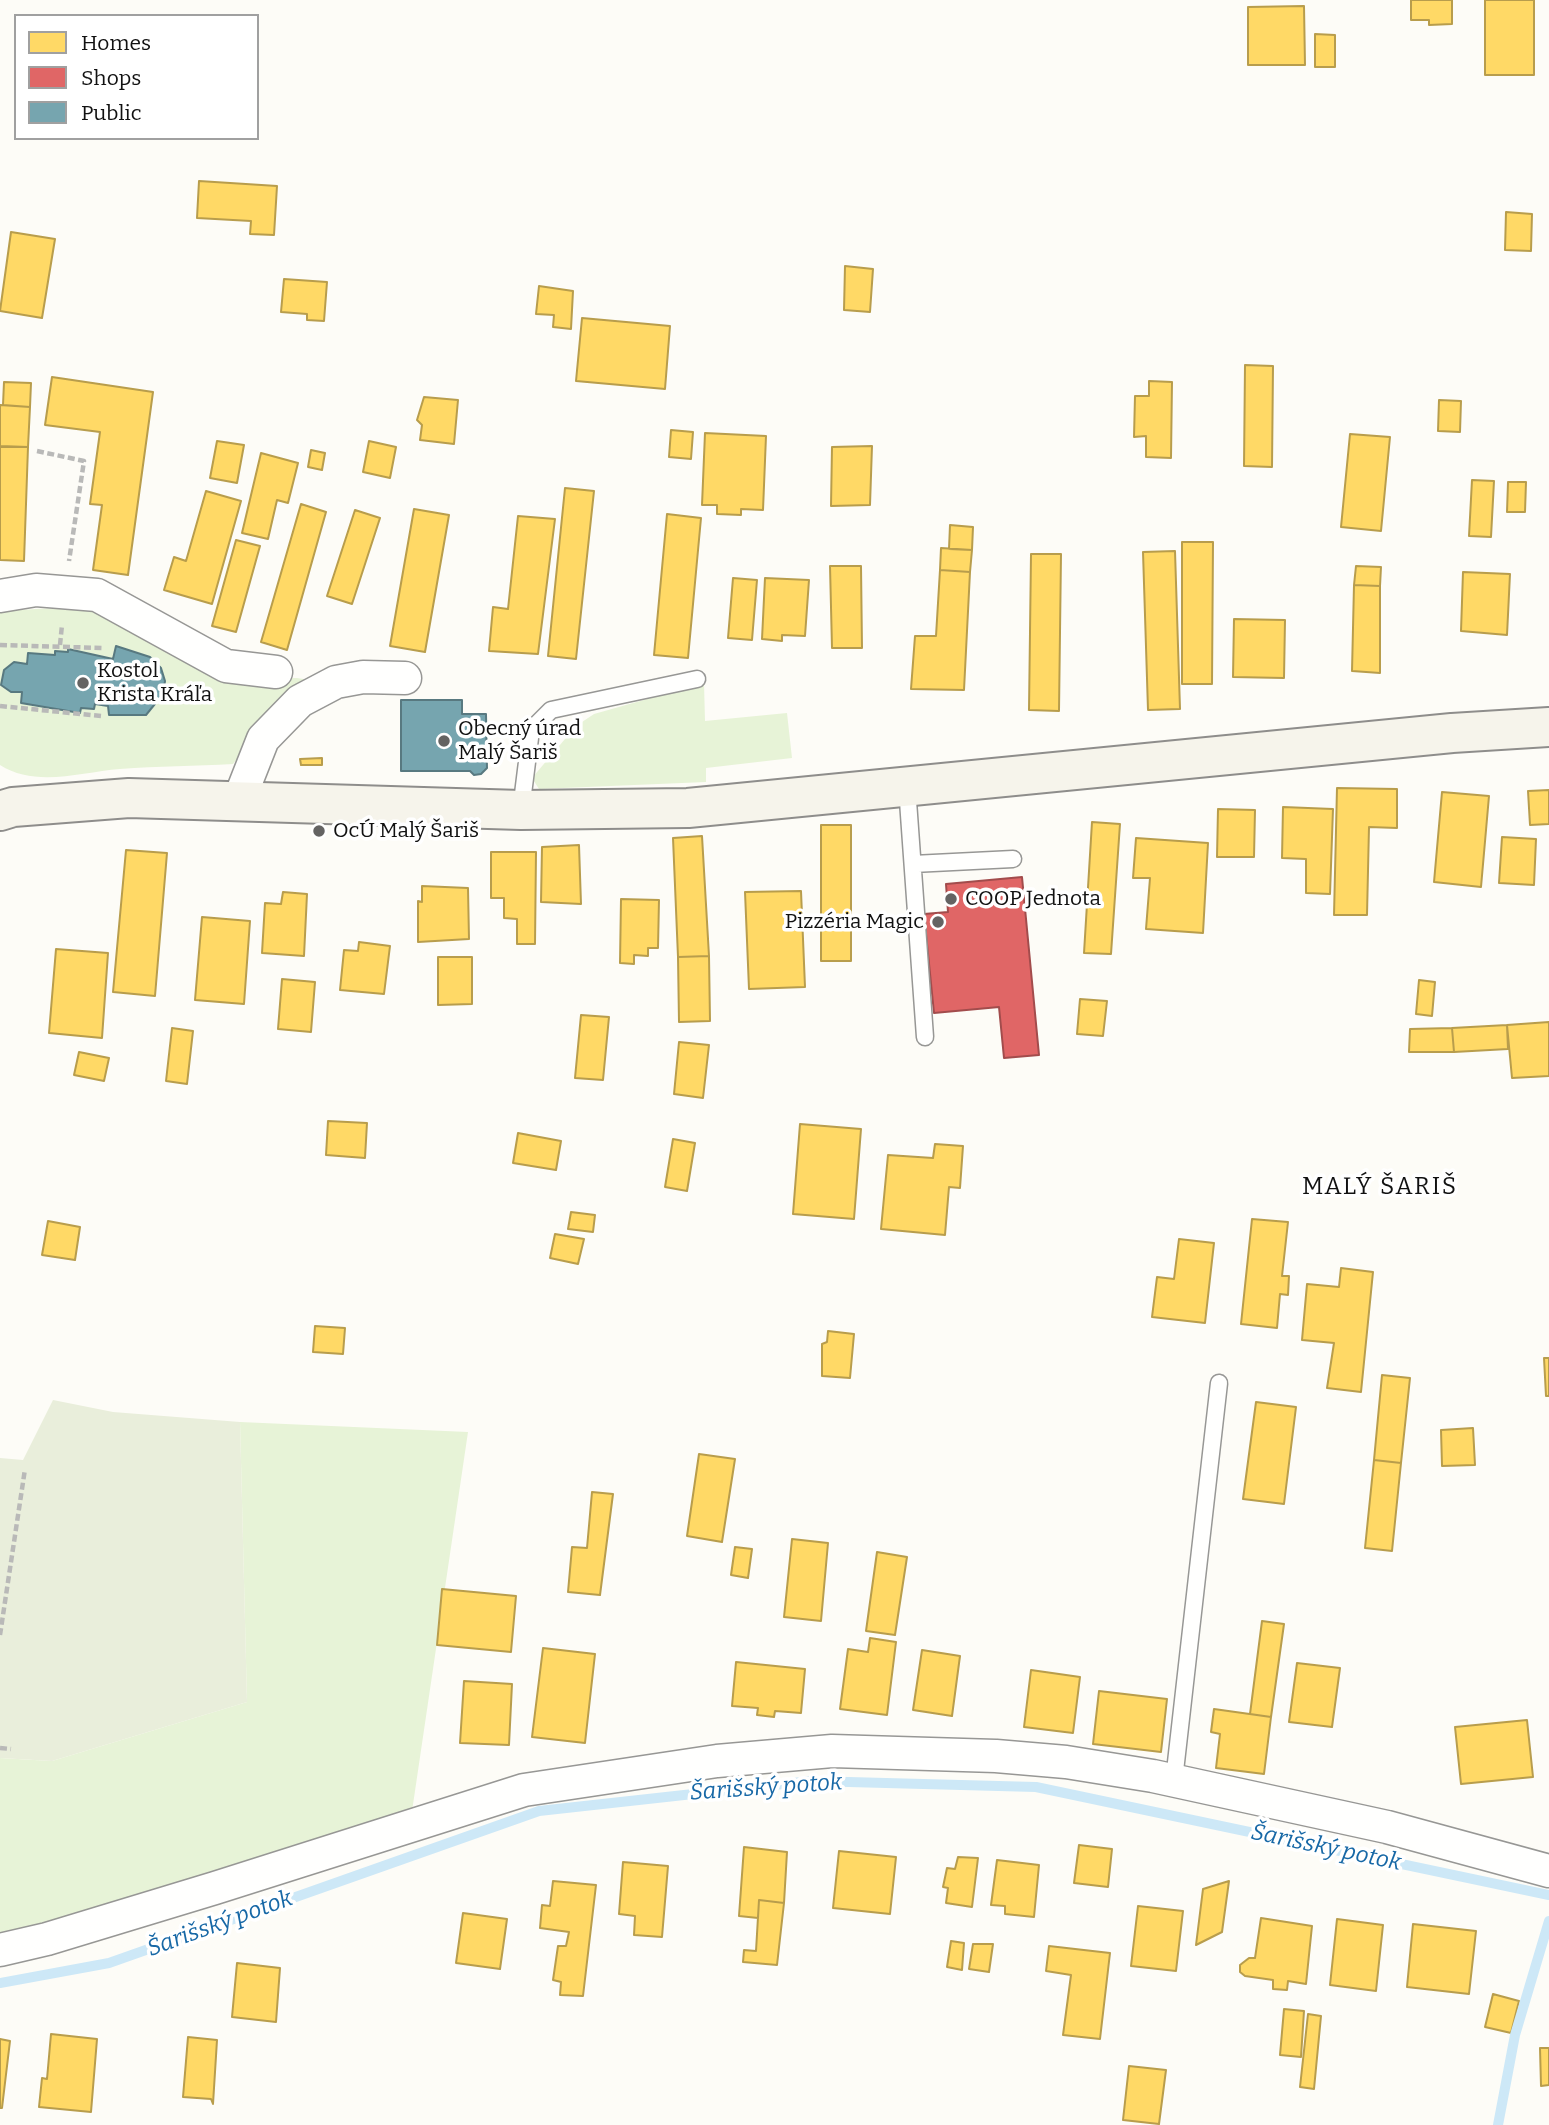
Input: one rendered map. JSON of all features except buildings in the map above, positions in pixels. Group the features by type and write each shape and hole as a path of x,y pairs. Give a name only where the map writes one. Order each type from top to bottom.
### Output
{"street":[{"path":"0,596 36,590 97,595 226,666 276,672"},
{"path":"239,800 263,739 300,701 336,681 363,677 405,678"},
{"path":"0,811 13,807 129,797 522,810 688,808 1452,733 1549,727"},
{"path":"0,1950 202,1892 524,1790 718,1761 832,1751 953,1753 1066,1762 1174,1780 1387,1827 1549,1871"}],"lane":[{"path":"522,810 531,730 551,710 697,679"},
{"path":"907,787 925,1037"},
{"path":"913,864 1013,859"},
{"path":"1174,1780 1219,1383"}],"path":[{"path":"37,452 84,461 64,592 60,645"},
{"path":"0,645 102,648"},
{"path":"0,706 102,716"},
{"path":"0,1635 2,1603 25,1469"},
{"path":"0,1748 11,1749"}],"green space":[{"path":"73,607 104,615 220,679 297,678 316,681 269,717 233,764 120,769 59,777 28,776 14,772 0,765 0,611"},
{"path":"704,683 705,721 787,713 792,758 706,768 706,782 539,789 532,778 576,726 594,714"},
{"path":"53,1400 113,1412 240,1422 247,1702 52,1761 0,1758 0,1458 23,1460"},
{"path":"240,1422 468,1432 411,1818 0,1938 0,1758 52,1761 247,1702"}],"waterway":[{"name":"Šarišský potok","path":"0,1983 109,1963 539,1811 811,1781 1036,1787 1549,1895"},
{"path":"1498,2125 1515,2035 1549,1921"}],"place":[{"name":"Kostol Krista Kráľa","path":"83,683"},
{"name":"Obecný úrad Malý Šariš","path":"444,741"},
{"name":"OcÚ Malý Šariš","path":"319,831"},
{"name":"COOP Jednota","path":"951,899"},
{"name":"Pizzéria Magic","path":"938,922"}],"district":[{"name":"MALÝ ŠARIŠ","path":"1380,1187"}]}
